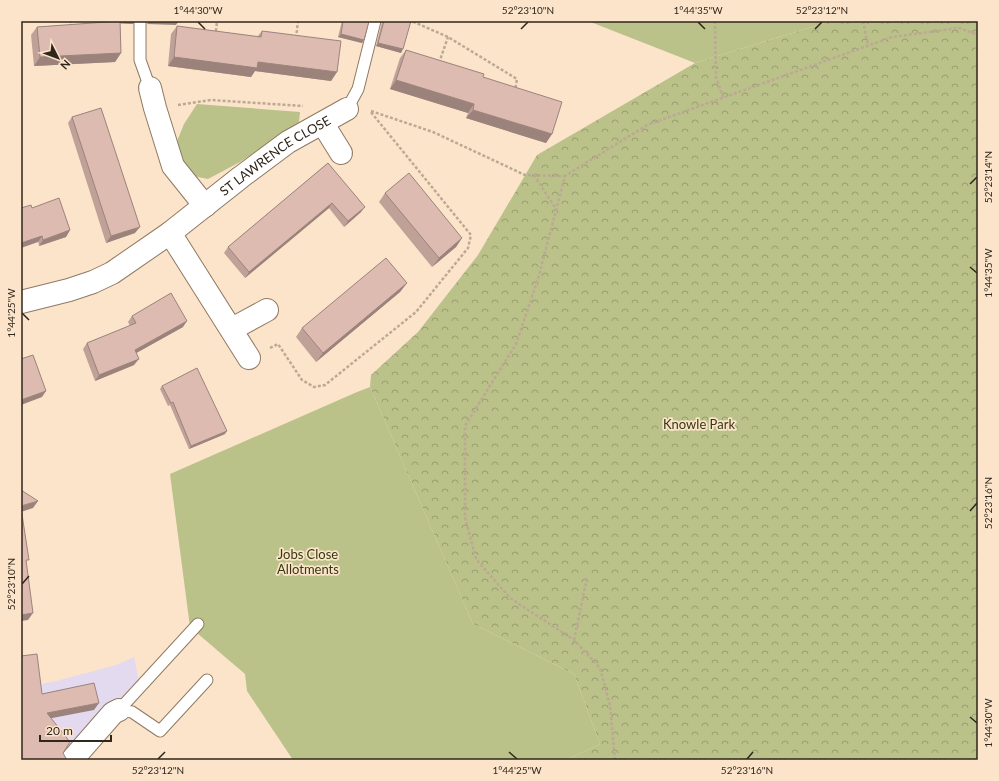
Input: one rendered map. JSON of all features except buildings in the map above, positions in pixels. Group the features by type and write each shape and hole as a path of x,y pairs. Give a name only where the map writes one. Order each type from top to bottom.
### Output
{"street":[{"path":"152,98 173,166 205,206"},
{"name":"ST LAWRENCE CLOSE","path":"21,302 69,290 93,282 112,273 170,233 288,142 348,109"},
{"path":"322,124 341,153"},
{"path":"170,233 249,358"},
{"path":"232,329 267,310"},
{"path":"72,760 113,713 119,710"}],"lane":[{"path":"140,21 140,60 152,98"},
{"path":"348,109 358,89 375,21"},
{"path":"119,710 198,624"},
{"path":"119,710 132,712 160,731 207,680"}],"path":[{"path":"216,31 217,21"},
{"path":"296,40 298,21"},
{"path":"408,21 414,22 448,37 517,79 514,92"},
{"path":"715,21 716,77 723,97"},
{"path":"863,21 868,46"},
{"path":"249,358 278,344 302,380 314,387 325,385 416,312 468,248 471,235 369,110 433,132 526,174 565,176 647,125 892,37 959,28 978,35"},
{"path":"438,64 448,37"},
{"path":"152,98 211,100 305,107"},
{"path":"534,175 556,209"},
{"path":"565,176 538,279 516,344 465,426 466,517 476,558 510,598 574,640 600,668 610,706 615,760"},
{"path":"574,640 587,578"}],"shaded area":[{"path":"134,657 139,681 63,760 21,760 21,688 56,681 116,665"}],"green space":[{"path":"588,21 831,21 695,63"},
{"name":"Knowle Park","path":"831,21 978,21 978,760 566,760 600,744 574,674 473,624 370,387 371,375 418,332 478,255 537,155 695,63"},
{"path":"197,104 300,112 299,122 240,162 208,179 193,176 184,167 175,146 184,124"},
{"name":"Jobs Close Allotments","path":"370,387 473,624 574,674 600,744 566,760 293,760 247,691 245,674 190,627 170,474"}]}
